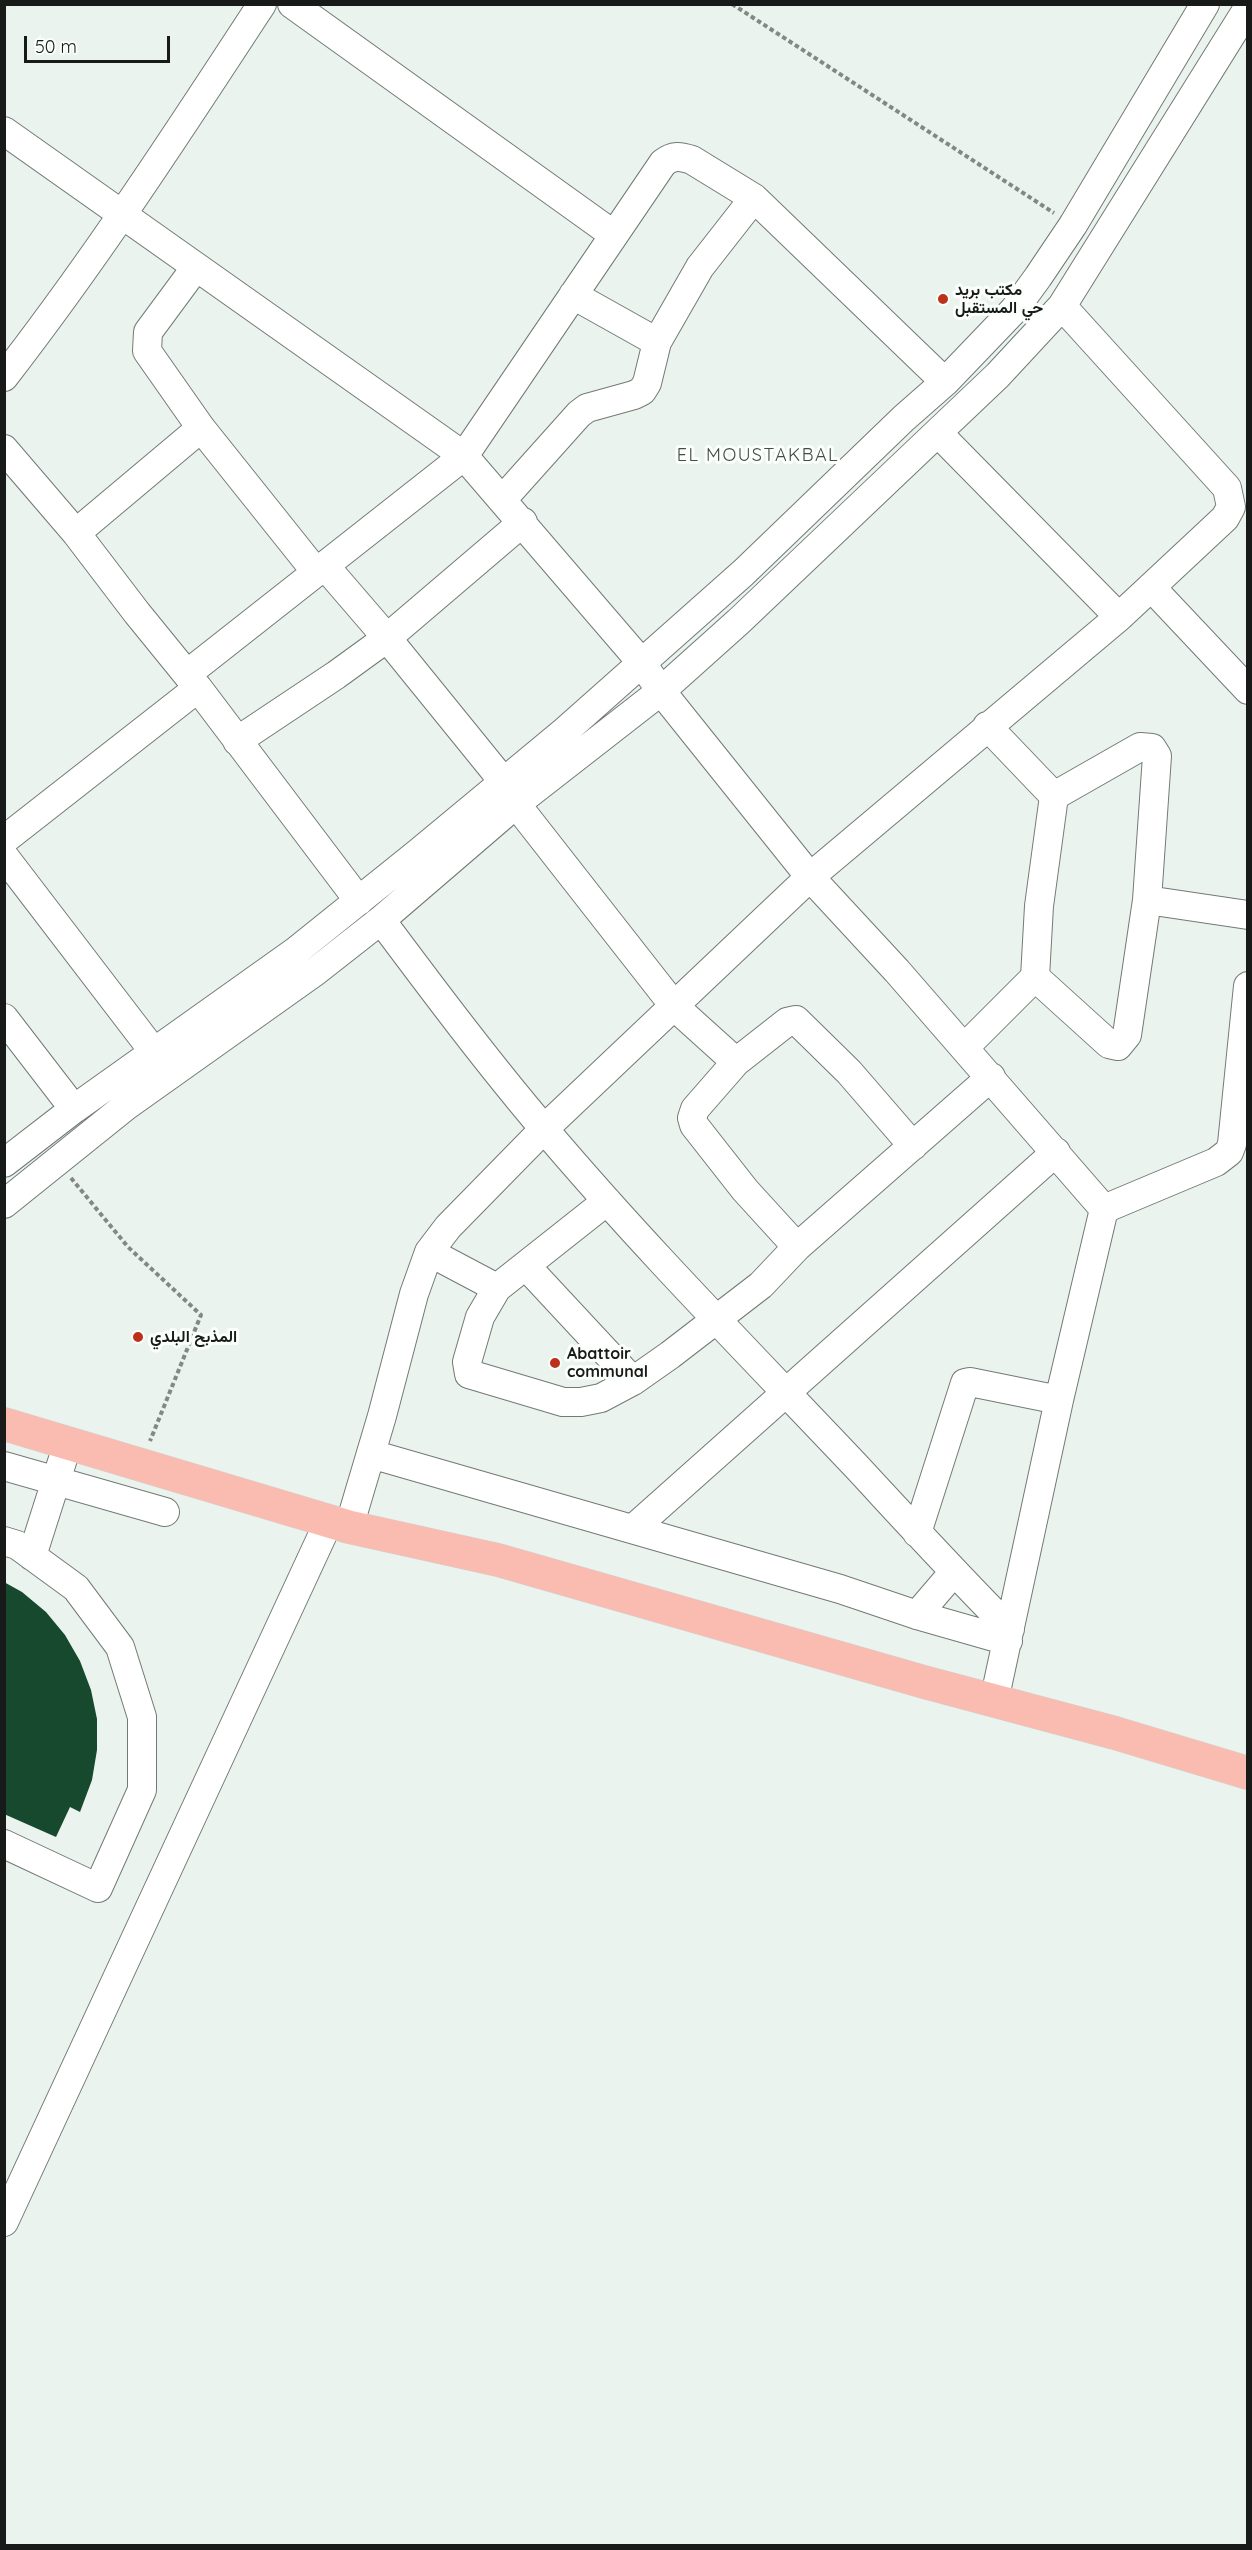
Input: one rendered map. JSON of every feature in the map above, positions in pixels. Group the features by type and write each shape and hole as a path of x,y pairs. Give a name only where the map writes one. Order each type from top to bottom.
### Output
{"main road":[{"path":"7,1433 68,1443 339,1524 498,1560 994,1701 1115,1733 1248,1773"}],"street":[{"path":"4,377 56,311 123,216 262,4"},
{"path":"292,4 614,235"},
{"path":"4,1204 126,1106 316,971 381,920 510,793 566,731 640,662 743,573 904,418 945,382 1014,310 1038,277 1073,225 1205,4"},
{"path":"4,1163 74,1109 296,951 358,901 510,793 661,691 738,622 1006,367 1062,306 1248,8"},
{"path":"4,131 464,456 523,522 640,662 810,877 965,1047 1104,1209"},
{"path":"4,840 193,681 321,569 464,456 669,158 681,156 692,160 754,198 945,382"},
{"path":"502,500 579,414 587,408 642,391 647,383 657,342 700,267 754,198"},
{"path":"196,267 148,332 147,351 201,428 321,569 387,638 675,1007 736,1062"},
{"path":"573,295 657,342"},
{"path":"4,2222 371,1454 414,1294 429,1252 448,1227 544,1129 810,877 1119,617 1225,518 1231,507 1227,488 1062,306"},
{"path":"76,533 201,428"},
{"path":"938,433 1119,617"},
{"path":"4,449 76,533 193,681 358,901"},
{"path":"237,741 387,638 523,522"},
{"path":"1151,587 1248,690"},
{"path":"987,726 1054,796"},
{"path":"1035,977 1109,1044 1118,1046 1127,1035 1147,900 1157,756 1152,748 1140,747 1054,796"},
{"path":"965,1047 1035,977 1039,906 1054,796"},
{"path":"4,856 154,1052"},
{"path":"1147,900 1248,915"},
{"path":"381,920 439,998 544,1129 715,1321 917,1533 1009,1635"},
{"path":"1104,1209 1216,1162 1229,1152 1232,1144 1248,986"},
{"path":"4,1018 74,1109"},
{"path":"797,1247 745,1190 694,1125 692,1118 694,1109 736,1062 787,1022 792,1019 796,1020 849,1072 914,1146"},
{"path":"608,1201 497,1288 480,1317 467,1362 470,1374 563,1402 581,1402 601,1398 633,1381 761,1285 797,1247 991,1077"},
{"path":"634,1528 1056,1152"},
{"path":"994,1701 1059,1400 1104,1209"},
{"path":"429,1252 497,1288"},
{"path":"526,1266 633,1381"},
{"path":"917,1533 965,1383 970,1382 1059,1400"},
{"path":"32,1556 68,1443"},
{"path":"371,1454 634,1528 840,1589 917,1615 1009,1635"},
{"path":"4,1466 165,1512"},
{"path":"4,1541 17,1545 76,1588 120,1647 142,1717 142,1790 98,1888 4,1844"},
{"path":"917,1615 953,1573"}],"path":[{"path":"732,4 1073,225"},
{"path":"57,1161 128,1247 201,1315 141,1464"}],"building":[{"path":"4,1582 22,1592 46,1612 65,1635 80,1661 91,1690 97,1719 97,1750 92,1780 80,1812 70,1807 56,1837 4,1814"}],"place":[{"name":"مكتب بريد حي المستقبل","path":"943,299"},
{"name":"المذبح البلدي","path":"138,1337"},
{"name":"Abattoir communal","path":"555,1363"}],"district":[{"name":"EL MOUSTAKBAL","path":"758,456"}]}
